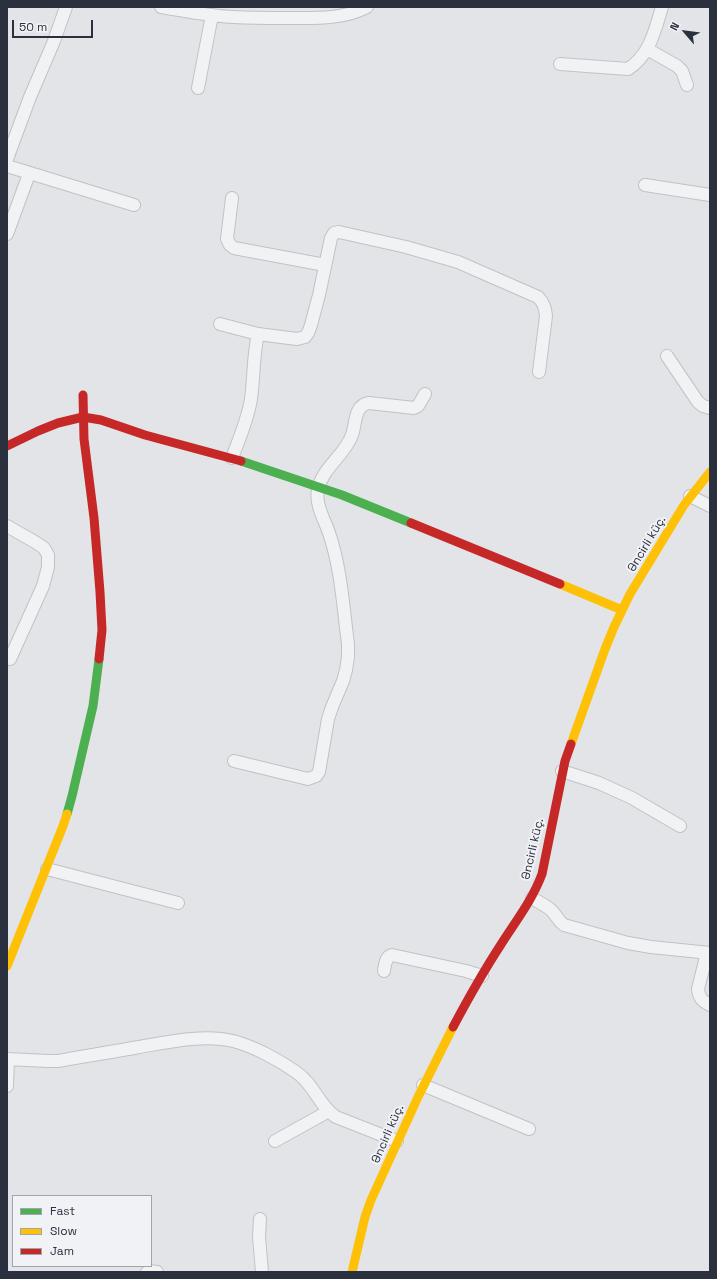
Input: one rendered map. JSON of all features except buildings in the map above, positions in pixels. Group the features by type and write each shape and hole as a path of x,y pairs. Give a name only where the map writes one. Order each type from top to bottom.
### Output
{"street":[{"path":"7,159 66,7"},
{"path":"162,7 234,18 310,19 346,15 366,7"},
{"path":"560,64 628,69 640,60 647,49 655,31 662,7"},
{"path":"198,88 212,15"},
{"path":"647,49 677,66 682,71 687,85"},
{"path":"7,166 134,205"},
{"path":"7,234 29,174"},
{"path":"645,185 710,195"},
{"path":"232,198 227,239 230,245 234,248 325,265"},
{"path":"220,324 258,334 297,339 305,337 311,325 330,238 334,233 339,232 406,247 458,262 538,297 545,307 546,316 539,372"},
{"path":"232,458 251,400 254,359 258,334"},
{"path":"667,356 698,402 703,406 710,408"},
{"path":"234,761 308,779 316,776 319,772 328,719 343,681 348,657 348,644 338,570 330,537 320,507 318,493 319,487 322,478 350,441 353,434 356,416 361,407 369,403 414,408 418,406 425,394"},
{"path":"7,966 63,826 72,796 98,676 102,630 100,592 94,518 84,439 83,395"},
{"path":"8,444 38,430 58,423 83,417 101,420 145,435 232,458 319,487 492,555 622,610"},
{"name":"Əncirli küç.","path":"352,1272 365,1217 371,1200 423,1085 453,1026 482,976 532,898 542,874 562,771 605,648 622,610 690,496 710,472"},
{"path":"690,496 710,506"},
{"path":"7,526 44,548 48,555 48,567 43,586 10,659"},
{"path":"562,771 599,783 632,798 680,826"},
{"path":"47,869 178,903"},
{"path":"532,898 552,911 559,922 564,925 628,943 708,953 698,989 698,995 701,1001 710,1005"},
{"path":"384,971 387,958 392,955 466,971 482,976"},
{"path":"7,1086 8,1059 58,1061 171,1041 209,1039 234,1041 256,1050 296,1071 312,1086 328,1111 336,1117 397,1141"},
{"path":"423,1085 529,1129"},
{"path":"275,1141 328,1111"},
{"path":"260,1219 259,1237 262,1272"},
{"path":"147,1272 157,1272"}],"traffic: fast":[{"path":"241,461 342,495 411,523"},
{"path":"67,814 93,706 99,659"}],"traffic: slow":[{"path":"571,744 605,649 630,594 684,505 710,472"},
{"path":"560,584 622,610"},
{"path":"7,966 67,814"},
{"path":"352,1272 365,1217 371,1200 418,1097 453,1027"}],"traffic: jam":[{"path":"83,395 84,439 94,518 100,592 102,630 99,659"},
{"path":"7,446 58,423 83,417 101,420 145,435 241,461"},
{"path":"411,523 560,584"},
{"path":"453,1027 470,996 538,884 542,874 565,761 571,744"}]}
